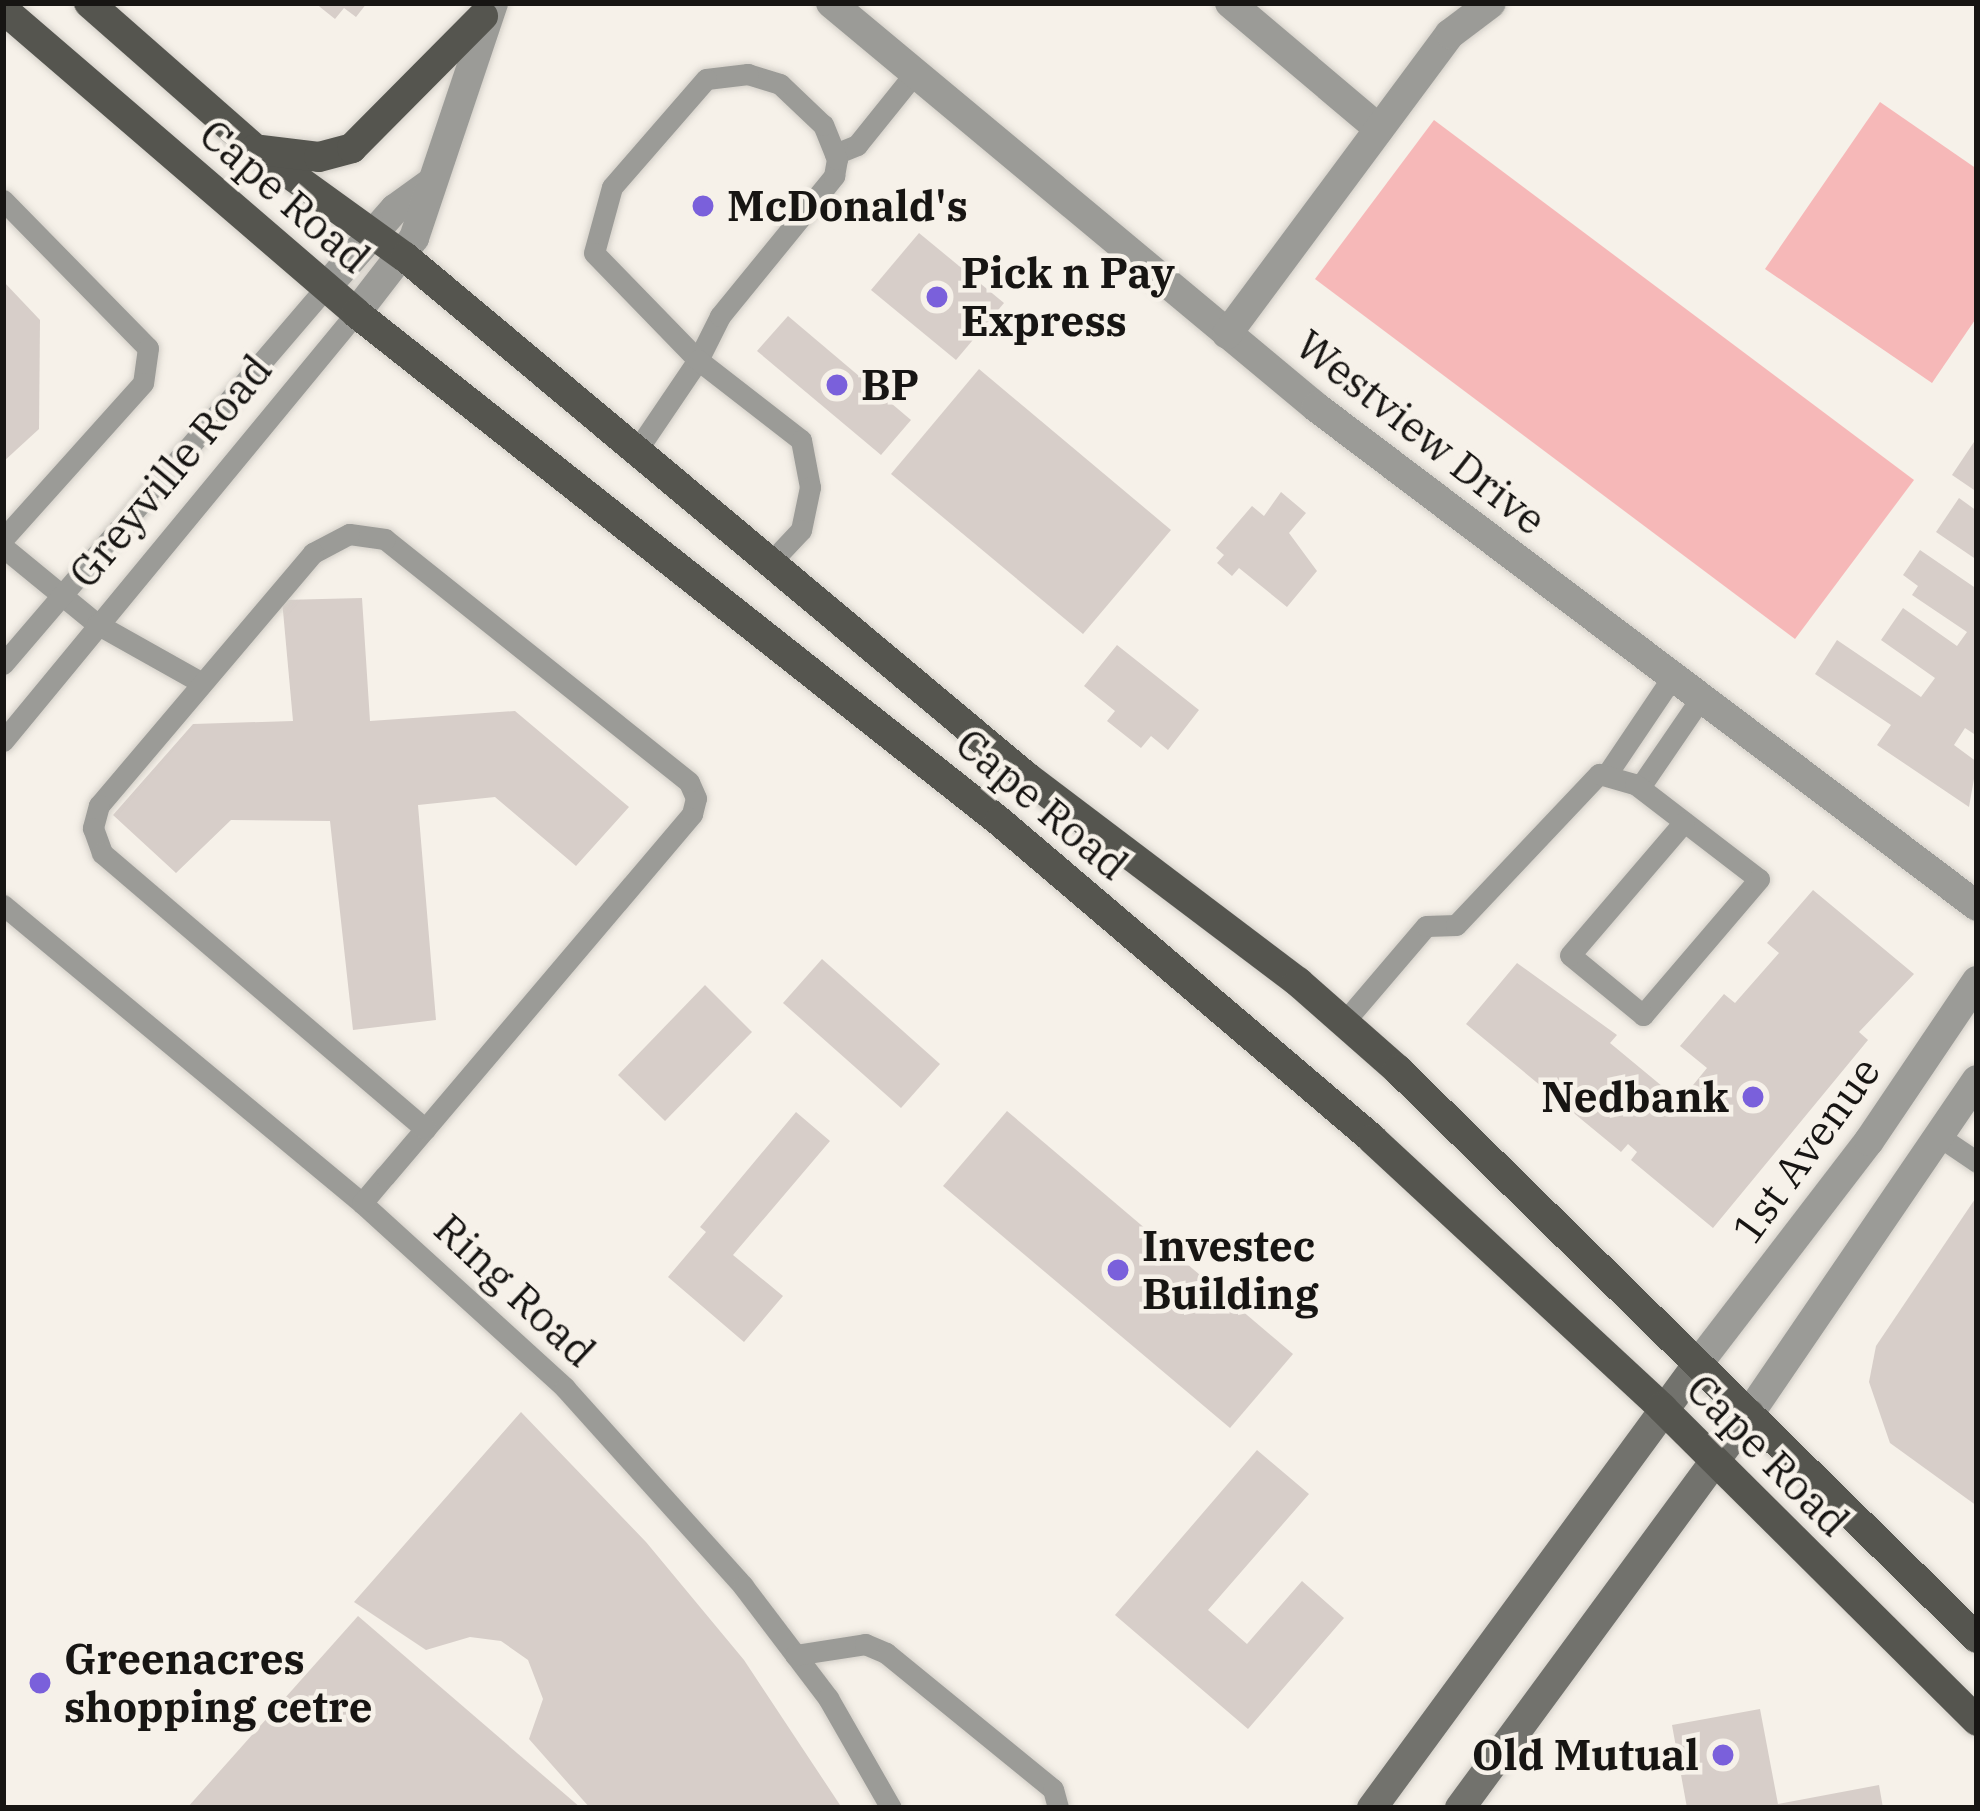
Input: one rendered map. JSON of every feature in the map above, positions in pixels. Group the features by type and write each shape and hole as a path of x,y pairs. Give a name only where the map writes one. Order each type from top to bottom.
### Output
{"main road":[{"name":"Cape Road","path":"89,3 255,149 405,256 1027,777 1344,1022 1977,1638"},
{"name":"Cape Road","path":"3,9 356,313 999,820 1372,1139 1662,1408 1977,1721"},
{"path":"255,149 319,158 352,148 488,9"},
{"path":"1372,1808 1697,1365"},
{"path":"1460,1808 1749,1414"}],"street":[{"name":"Westview Drive","path":"831,3 1227,334 1977,905"},
{"path":"1230,3 1379,129"},
{"path":"1227,334 1450,34 1491,3"},
{"path":"405,256 430,183 456,132 488,9"},
{"name":"Greyville Road","path":"327,286 430,183"},
{"name":"Greyville Road","path":"356,313 405,256"},
{"name":"1st Avenue","path":"1697,1365 1869,1141 1977,981"},
{"path":"1749,1414 1977,1080"}],"lane":[{"path":"637,450 698,360 720,316 814,207 834,176 836,154 823,125 780,84 719,73 612,188 593,253 698,360 801,440 810,488 801,530 770,562"},
{"path":"836,154 857,145 914,74"},
{"path":"3,200 148,348 142,383 3,543 97,624 202,683"},
{"name":"Greyville Road","path":"3,664 64,600 327,286"},
{"name":"Greyville Road","path":"3,741 356,313"},
{"path":"362,1203 425,1130 692,814 689,782 385,539 369,534 330,540 313,553 99,805 92,828 102,853 425,1130"},
{"path":"1344,1022 1426,926 1456,925 1581,788 1607,774 1673,676"},
{"path":"1640,788 1700,698"},
{"path":"1607,774 1640,788 1759,879 1643,1015 1570,955 1684,822"},
{"name":"Ring Road","path":"3,905 362,1203 566,1388 743,1586 795,1655 891,1808"},
{"path":"1940,1137 1977,1162"},
{"path":"795,1655 865,1644 886,1653 1053,1789 1058,1808"}],"shaded area":[{"path":"1880,102 1977,169 1977,317 1932,383 1765,269"},
{"path":"1434,120 1914,480 1795,639 1315,279"}],"building":[{"path":"315,3 367,3 356,17 344,8 335,19"},
{"name":"Pick n Pay Express","path":"919,233 1004,303 956,360 871,290"},
{"path":"3,281 40,320 39,429 3,462"},
{"path":"788,316 911,420 881,455 757,351"},
{"path":"979,369 1171,530 1083,634 891,474"},
{"path":"1977,444 1977,492 1952,475"},
{"path":"1281,492 1306,513 1289,533 1317,571 1287,607 1239,568 1232,576 1217,563 1224,555 1216,548 1252,506 1264,516"},
{"path":"1959,498 1977,511 1977,560 1936,532"},
{"path":"1920,550 1977,589 1977,736 1965,728 1954,745 1977,762 1969,807 1877,745 1891,725 1815,674 1837,640 1921,697 1935,678 1881,640 1903,608 1957,646 1967,632 1912,595 1918,586 1903,575"},
{"path":"362,598 370,721 515,711 629,807 576,866 495,797 418,805 436,1020 353,1030 330,821 231,820 176,873 113,815 193,724 293,721 282,600"},
{"path":"1117,645 1199,710 1168,750 1151,736 1141,748 1107,721 1115,711 1084,686"},
{"name":"Nedbank","path":"1813,890 1914,974 1859,1032 1868,1040 1713,1228 1631,1160 1637,1152 1628,1144 1621,1152 1466,1024 1517,963 1617,1035 1610,1043 1680,1101 1707,1068 1680,1046 1724,994 1735,1003 1779,953 1767,943"},
{"path":"822,959 940,1064 901,1108 783,1003"},
{"path":"705,985 752,1032 665,1121 618,1075"},
{"name":"Investec Building","path":"1007,1111 1293,1354 1230,1428 943,1186"},
{"path":"796,1112 830,1141 733,1255 783,1296 744,1342 668,1277 706,1232 700,1227"},
{"path":"1977,1196 1977,1506 1890,1443 1869,1382 1876,1346"},
{"path":"521,1412 646,1542 744,1660 842,1808 590,1808 529,1739 543,1699 528,1660 501,1641 470,1637 426,1650 354,1602"},
{"path":"1257,1450 1309,1494 1208,1610 1247,1644 1302,1581 1344,1618 1248,1729 1115,1615"},
{"path":"358,1616 581,1808 187,1808"},
{"name":"Old Mutual","path":"1760,1709 1778,1804 1879,1785 1883,1808 1687,1808 1672,1725"}],"place":[{"name":"McDonald's","path":"703,206"},
{"name":"Pick n Pay Express","path":"937,297"},
{"name":"BP","path":"837,385"},
{"name":"Nedbank","path":"1753,1097"},
{"name":"Investec Building","path":"1118,1270"},
{"name":"Greenacres shopping cetre","path":"40,1683"},
{"name":"Old Mutual","path":"1723,1755"}]}
